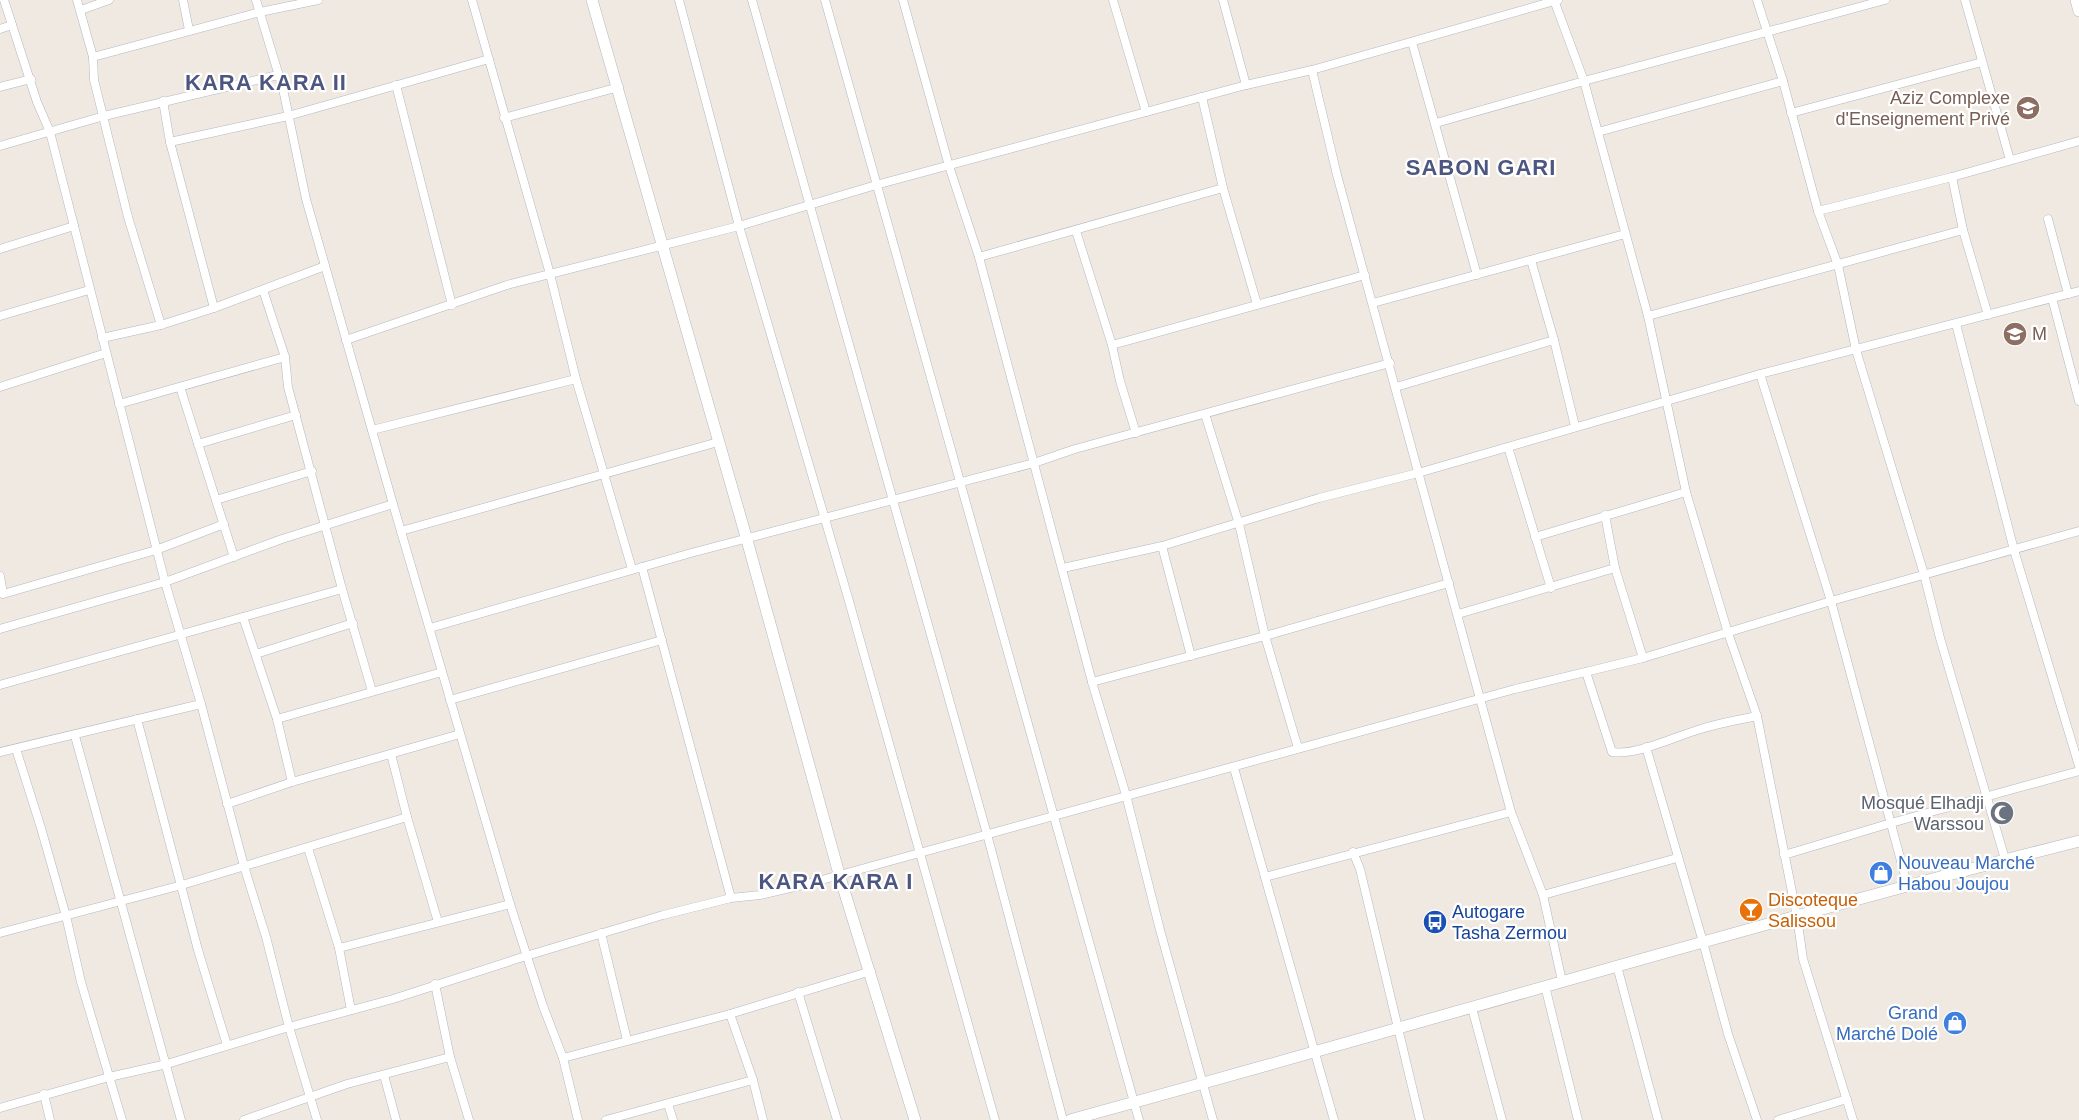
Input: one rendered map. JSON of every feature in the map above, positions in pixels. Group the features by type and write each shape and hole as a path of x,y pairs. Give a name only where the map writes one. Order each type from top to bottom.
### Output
{"street":[{"path":"4,0 37,102 50,132 156,550 201,704 244,866 266,937 289,1027 312,1098 317,1120"},
{"path":"77,0 93,57 94,80 128,217 161,325"},
{"path":"81,10 109,0"},
{"path":"183,0 189,30"},
{"path":"256,0 278,75 306,199 393,504 510,904 526,956 563,1058 578,1120"},
{"path":"93,57 260,12 318,0"},
{"path":"472,0 504,118 550,274 576,380 632,569"},
{"path":"592,0 664,244 839,874 871,971 915,1120"},
{"path":"679,0 739,226 826,519 918,853 995,1120"},
{"path":"752,0 987,834 1062,1120"},
{"path":"825,0 1139,1120"},
{"path":"902,0 949,166 979,257 1092,682 1126,795 1160,930 1213,1120"},
{"path":"1113,0 1146,112"},
{"path":"1222,0 1246,85"},
{"path":"346,340 507,285 739,226 810,203 1246,85 1312,70 1556,0 1584,80 1648,316 1686,492 1728,633 1757,716 1797,917 1803,959 1853,1120"},
{"path":"1757,0 1783,81 1818,211 1838,264 1856,350 1924,574 2004,859"},
{"path":"1436,123 1584,80 1885,0"},
{"path":"1965,0 2010,160"},
{"path":"2076,0 2079,11"},
{"path":"0,29 12,25"},
{"path":"1412,42 1478,275"},
{"path":"170,142 288,116 488,59"},
{"path":"1791,113 1982,62"},
{"path":"1312,70 1364,275 1390,363 1480,699 1512,812 1543,895 1562,981"},
{"path":"0,146 104,116 278,75"},
{"path":"0,87 31,79"},
{"path":"1598,132 1783,81"},
{"path":"396,85 452,305"},
{"path":"504,118 619,87"},
{"path":"1202,97 1223,188 1257,304"},
{"path":"162,102 170,142 214,308"},
{"path":"1818,211 1952,177 2079,141"},
{"path":"1952,177 1963,230 1988,315"},
{"path":"979,257 1223,188"},
{"path":"2048,219 2068,294"},
{"path":"0,249 74,226"},
{"path":"1648,316 1963,230"},
{"path":"1076,231 1112,345 1120,381 1136,433"},
{"path":"1373,303 1625,234"},
{"path":"1531,260 1554,340 1574,426"},
{"path":"102,338 161,325 214,308 325,266"},
{"path":"1112,345 1364,275"},
{"path":"0,316 89,290"},
{"path":"263,290 285,357 288,387 342,589 372,691"},
{"path":"1063,568 1162,546 1240,524 1320,498 1418,473 1574,426 1666,402 1760,374 2079,291"},
{"path":"2052,298 2079,401"},
{"path":"1956,324 2014,550 2079,766"},
{"path":"1396,387 1554,340"},
{"path":"0,386 106,353"},
{"path":"119,404 285,357"},
{"path":"430,628 632,569 1034,463 1390,363"},
{"path":"1760,374 1831,601 1908,886"},
{"path":"372,430 576,380"},
{"path":"180,387 234,558"},
{"path":"1205,414 1240,524 1265,636 1298,748"},
{"path":"198,444 296,415"},
{"path":"401,531 718,442"},
{"path":"1508,447 1550,588"},
{"path":"216,500 312,471"},
{"path":"1535,537 1686,492"},
{"path":"0,629 165,582 282,539 393,504"},
{"path":"1605,515 1615,568 1643,658"},
{"path":"0,576 3,594 156,550 224,524"},
{"path":"0,1108 44,1094 167,1064 601,933 731,898 760,894 839,874 1126,795 1234,768 1298,748 1480,699 1643,658 1831,601 2079,531"},
{"path":"1162,546 1191,656"},
{"path":"642,567 731,898"},
{"path":"1458,614 1615,568"},
{"path":"1092,682 1265,636 1449,583"},
{"path":"0,684 342,589"},
{"path":"243,617 277,719 292,782"},
{"path":"256,654 353,623"},
{"path":"450,700 662,640"},
{"path":"277,719 442,672"},
{"path":"1586,672 1612,752 1619,753 1646,747 1702,728 1757,716"},
{"path":"0,752 75,736 201,704"},
{"path":"137,719 198,950 227,1045"},
{"path":"227,804 292,782 460,734"},
{"path":"75,736 181,1120"},
{"path":"1646,747 1677,858 1704,942 1728,1034 1757,1120"},
{"path":"16,749 66,916 81,982 122,1120"},
{"path":"391,754 407,817 438,922"},
{"path":"1234,768 1334,1120"},
{"path":"1784,856 1891,823 2079,771"},
{"path":"1265,877 1353,852 1512,812"},
{"path":"0,933 182,885 407,817"},
{"path":"1070,1120 1314,1053 1562,981 2004,859 2079,841"},
{"path":"308,848 339,948 351,1010"},
{"path":"1353,852 1360,869 1420,1120"},
{"path":"1543,895 1677,858"},
{"path":"339,948 510,904"},
{"path":"601,933 627,1040"},
{"path":"1617,966 1658,1120"},
{"path":"563,1058 730,1014 871,971"},
{"path":"435,984 450,1057 469,1120"},
{"path":"1545,986 1578,1120"},
{"path":"798,992 837,1120"},
{"path":"1472,1008 1502,1120"},
{"path":"730,1014 753,1080 763,1120"},
{"path":"244,1120 312,1098 347,1084 450,1057"},
{"path":"384,1075 396,1120"},
{"path":"606,1120 753,1080"},
{"path":"44,1094 50,1120"},
{"path":"1778,1120 1847,1099"},
{"path":"668,1104 673,1120"}],"place":[{"name":"Aziz Complexe d'Enseignement Privé","path":"2028,108"},
{"name":"M","path":"2015,334"},
{"name":"Mosqué Elhadji Warssou","path":"2002,813"},
{"name":"Nouveau Marché Habou Joujou","path":"1881,873"},
{"name":"Discoteque Salissou","path":"1751,910"},
{"name":"Autogare Tasha Zermou","path":"1435,922"},
{"name":"Grand Marché Dolé","path":"1955,1023"}],"district":[{"name":"KARA KARA II","path":"266,82"},
{"name":"SABON GARI","path":"1481,167"},
{"name":"KARA KARA I","path":"836,881"}]}
